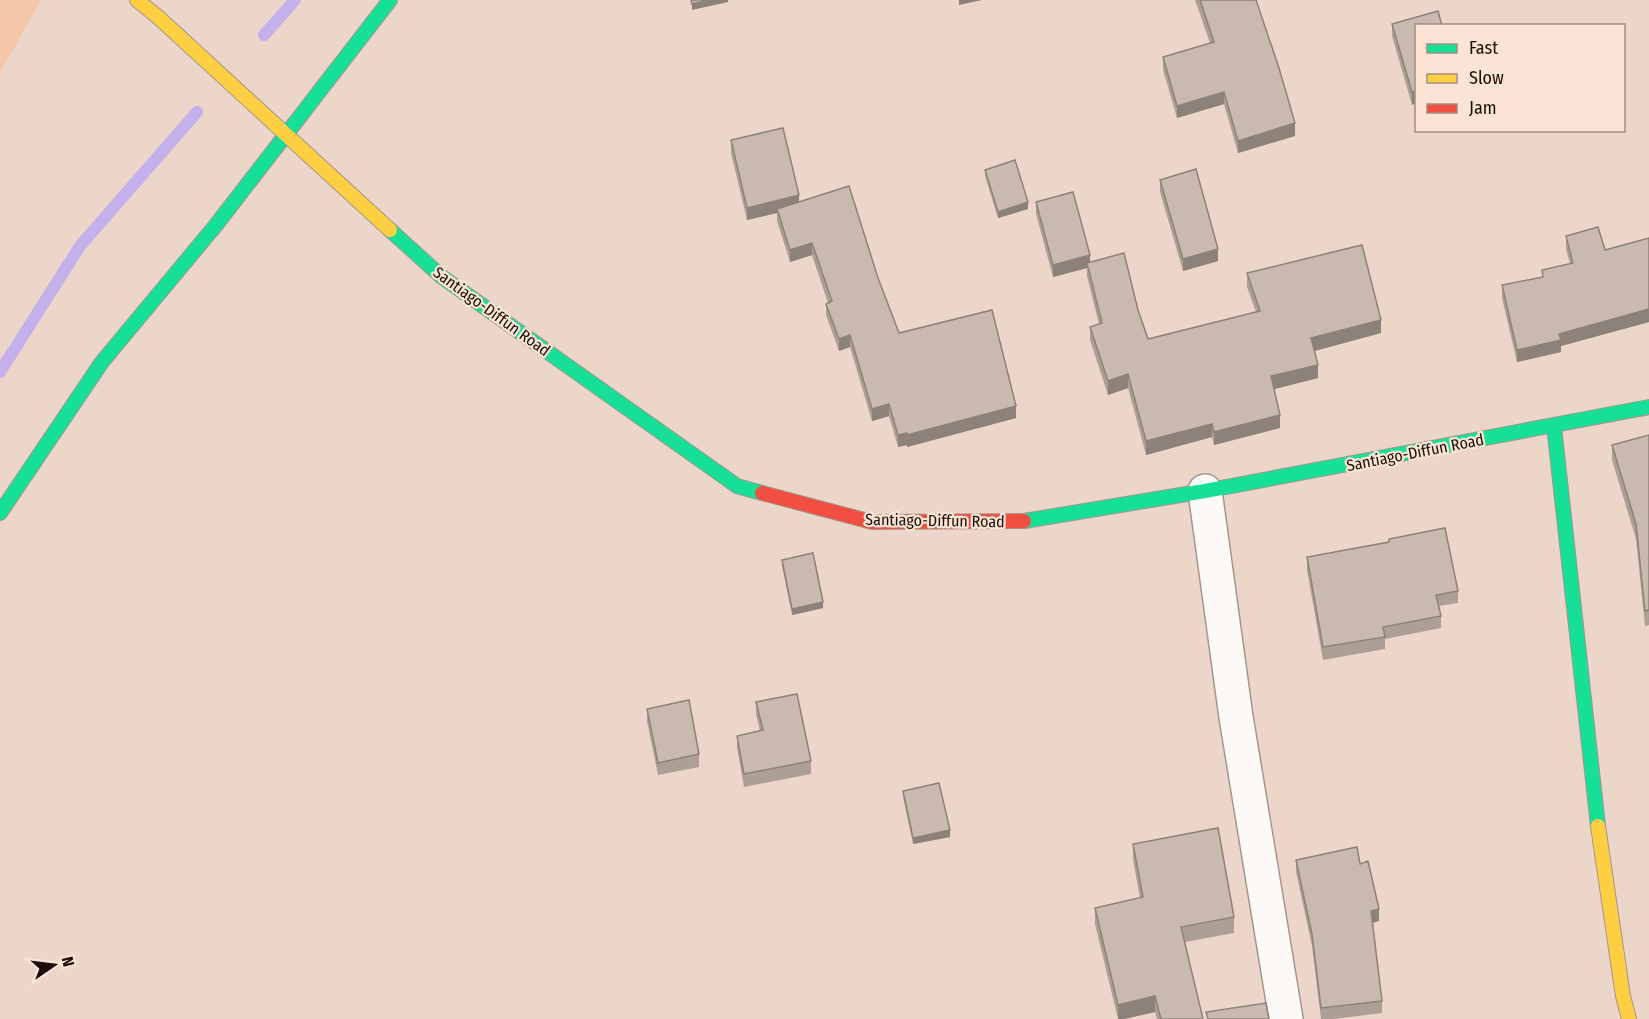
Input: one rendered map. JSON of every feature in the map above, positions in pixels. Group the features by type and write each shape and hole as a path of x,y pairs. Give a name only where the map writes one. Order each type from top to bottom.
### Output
{"main road":[{"name":"Santiago-Diffun Road","path":"136,0 158,17 442,277 737,486 872,522 1028,521 1205,492 1649,407"},
{"path":"0,513 102,362 216,225 390,0"},
{"path":"1554,426 1601,853 1623,996 1629,1019"}],"street":[{"path":"1205,492 1236,717 1286,1019"}],"shaded area":[{"path":"0,0 41,0 0,73"}],"building":[{"path":"691,0 709,0 692,4"},
{"path":"1200,0 1256,0 1295,123 1238,141 1224,92 1177,106 1163,57 1214,42"},
{"path":"1438,11 1441,24 1415,24 1415,91 1412,92 1392,24"},
{"path":"783,128 799,195 747,208 731,140"},
{"path":"1015,160 1028,202 998,212 985,170"},
{"path":"1196,169 1218,249 1183,259 1160,180"},
{"path":"849,186 878,278 899,333 992,310 1016,406 907,435 907,433 898,435 889,404 872,409 850,335 839,339 826,304 832,301 812,243 790,250 777,209"},
{"path":"1073,192 1090,255 1053,265 1036,202"},
{"path":"1598,227 1605,250 1649,238 1649,309 1559,334 1561,340 1517,350 1502,285 1543,277 1542,270 1573,263 1566,236"},
{"path":"1362,245 1381,320 1311,338 1318,365 1271,376 1280,415 1214,432 1212,424 1146,441 1128,374 1108,381 1090,327 1102,323 1087,263 1124,253 1138,310 1148,339 1260,311 1247,273"},
{"path":"1649,435 1649,610 1645,611 1636,524 1612,445"},
{"path":"1445,528 1458,591 1436,595 1441,616 1383,627 1385,637 1323,647 1307,557 1389,542 1389,539"},
{"path":"813,553 823,602 792,609 782,560"},
{"path":"797,694 811,761 744,774 737,736 763,730 756,702"},
{"path":"689,700 699,754 658,763 647,709"},
{"path":"939,783 950,830 913,838 903,791"},
{"path":"1218,828 1234,917 1181,927 1203,1019 1161,1019 1155,996 1118,1005 1095,908 1143,897 1133,844"},
{"path":"1357,847 1360,864 1368,861 1379,909 1371,911 1382,1001 1321,1008 1312,934 1296,860"},
{"path":"1266,1003 1269,1019 1208,1019 1206,1012"}],"waterway":[{"path":"264,35 295,0"},
{"path":"0,372 80,246 197,112"}],"traffic: fast":[{"path":"0,513 102,362 216,225 390,0"},
{"path":"390,230 442,277 737,486 762,493"},
{"path":"1024,521 1205,491 1649,407"},
{"path":"1554,426 1598,826"}],"traffic: slow":[{"path":"137,0 390,230"},
{"path":"1598,826 1623,996 1629,1019"}],"traffic: jam":[{"path":"762,493 872,522 1024,521"}]}
